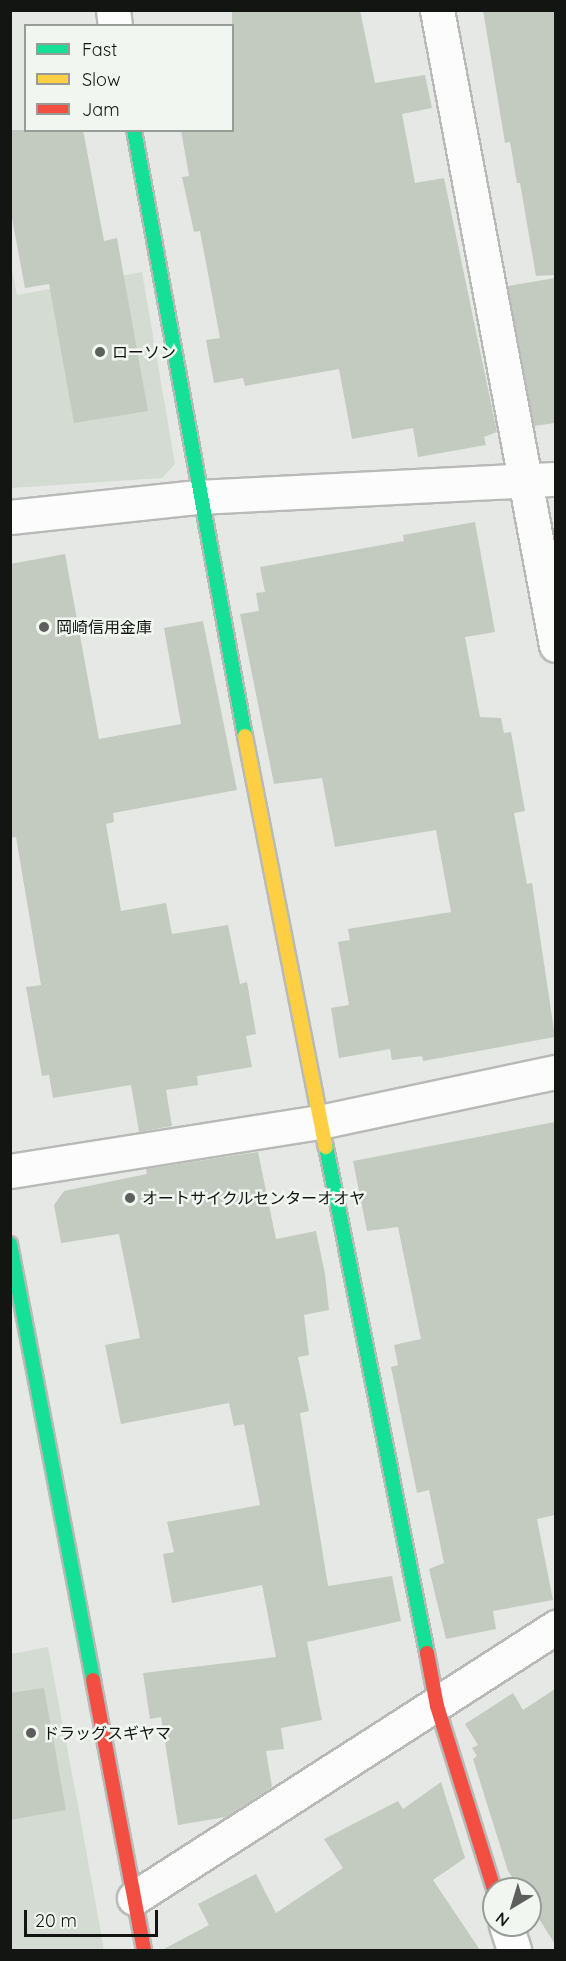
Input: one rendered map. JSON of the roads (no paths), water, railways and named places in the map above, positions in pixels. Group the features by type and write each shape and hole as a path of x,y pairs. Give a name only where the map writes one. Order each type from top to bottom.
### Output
{"street":[{"path":"437,10 541,480 555,645"},
{"path":"134,132 198,497 437,1706 490,1877"},
{"path":"10,517 198,497 541,480"},
{"path":"10,1171 320,1122 555,1072"},
{"path":"10,1244 144,1950"},
{"path":"134,1898 437,1706 555,1627"}],"place":[{"name":"ローソン","path":"100,352"},
{"name":"岡崎信用金庫","path":"44,627"},
{"name":"オートサイクルセンターオオヤ","path":"130,1198"},
{"name":"ドラッグスギヤマ","path":"31,1733"}]}
